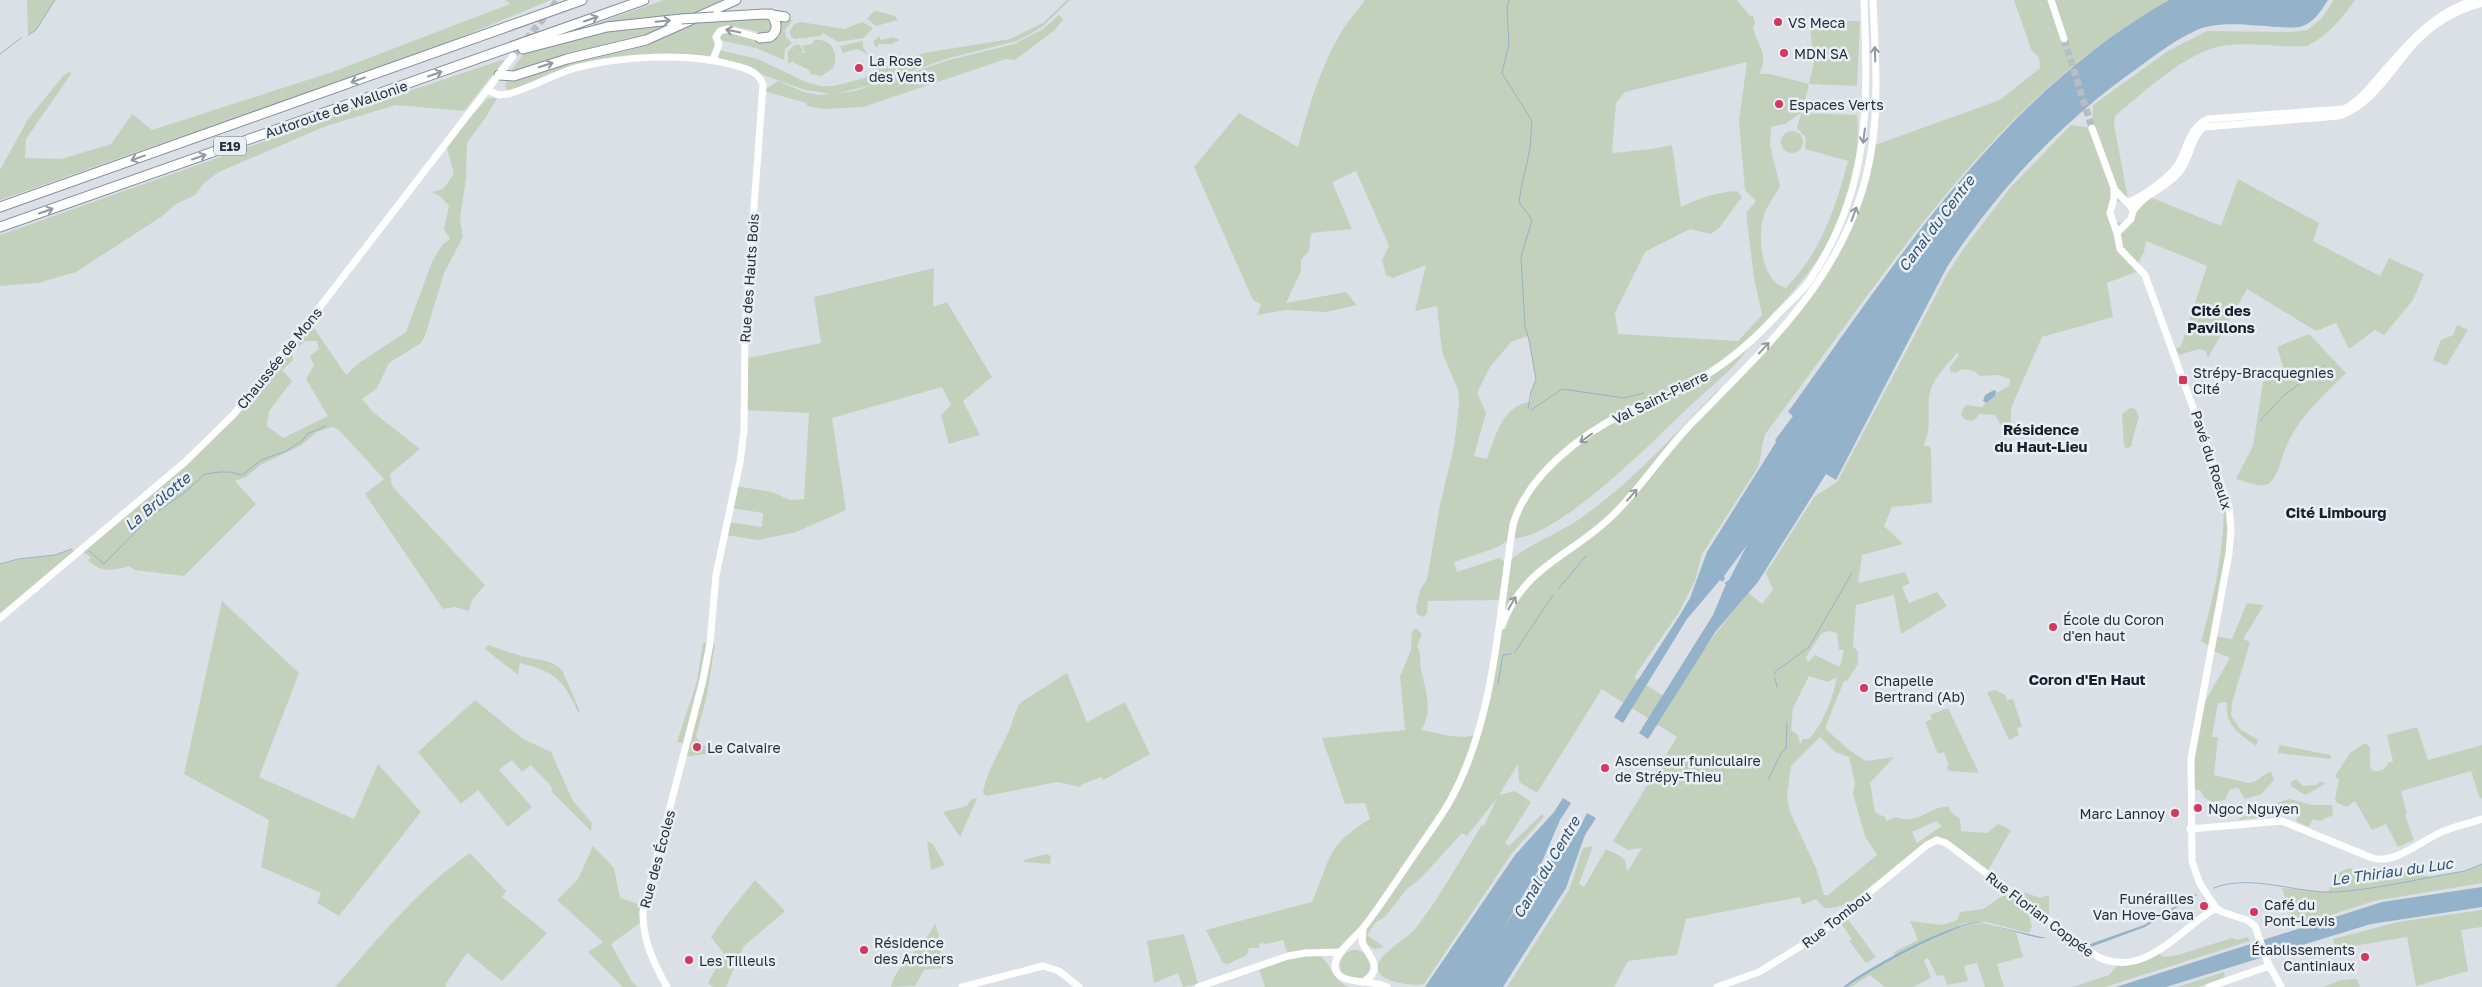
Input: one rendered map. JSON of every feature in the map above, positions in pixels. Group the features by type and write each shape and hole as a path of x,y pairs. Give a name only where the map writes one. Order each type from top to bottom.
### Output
{"highway":[{"path":"489,33 570,0"},
{"name":"Autoroute de Wallonie","path":"0,207 582,0"},
{"name":"Autoroute de Wallonie","path":"0,227 644,0"},
{"path":"499,75 514,76 567,59 646,40 736,0"},
{"path":"738,14 754,10"},
{"path":"479,58 512,52 573,34 607,27 738,14 771,14 785,17"},
{"path":"760,38 770,37 775,32 776,23 771,14"}],"street":[{"name":"Val Saint-Pierre","path":"1495,648 1511,538 1519,506 1529,490 1550,466 1589,436 1623,414 1687,386 1733,357 1758,335 1809,281 1834,238 1847,208 1857,174 1864,132 1867,91 1864,0"},
{"name":"Val Saint-Pierre","path":"1495,648 1509,608 1526,583 1546,565 1580,543 1627,502 1674,442 1731,384 1808,298 1841,245 1855,212 1866,176 1874,133 1876,88 1873,0"},
{"path":"2051,0 2064,39"},
{"path":"2112,205 2137,199 2174,170 2200,123 2208,119 2344,109 2362,97 2422,29 2446,13 2474,0"},
{"path":"2117,233 2127,222 2142,199 2180,171 2199,133 2204,127 2339,116 2352,111 2369,98 2426,33 2456,13 2482,3"},
{"path":"714,60 719,44 716,37 722,30 760,38"},
{"name":"Chaussée de Mons","path":"0,618 185,462 234,414 265,377 514,56"},
{"name":"Rue des Hauts Bois","path":"487,90 499,95 508,94 565,72 595,64 678,56 714,60 753,71 761,81 763,91 745,313 744,423 740,462 715,580 706,665 683,757"},
{"path":"2092,128 2114,188 2133,212"},
{"path":"2114,188 2110,210 2112,219 2118,223 2127,222"},
{"name":"Pavé du Roeulx","path":"2112,219 2122,252 2145,275 2226,493 2230,514 2229,553 2192,752 2190,826 2193,866 2200,884 2216,908"},
{"path":"1198,987 1288,956 1340,952 1348,947 1364,928 1440,817 1458,783 1481,724 1495,648"},
{"name":"Rue des Écoles","path":"667,987 650,953 644,934 643,911 683,757"},
{"path":"2190,826 2278,820 2372,858 2382,860 2397,855 2445,831 2482,819"},
{"name":"Rue Tombou","path":"1718,987 1760,972 1797,949 1837,921 1927,845 1937,840 1946,843"},
{"name":"Rue Florian Coppée","path":"1946,843 2098,957 2113,962 2129,961 2158,952 2216,908"},
{"path":"2216,908 2222,912 2249,921 2255,926 2268,963 2281,987"},
{"path":"1364,928 1362,938 1365,948 1373,958 1373,971 1384,985"},
{"path":"1348,947 1365,948"},
{"path":"1340,952 1335,964 1338,975 1344,981 1353,984 1363,982 1384,985"},
{"path":"1317,954 1335,964"},
{"path":"2208,987 2268,963"},
{"path":"962,987 1043,966 1059,971 1079,987"},
{"path":"1363,982 1373,971"}],"green space":[{"path":"27,0 55,0 36,30 28,35"},
{"path":"506,0 551,0 454,40 0,200 0,170 28,119 63,76 69,72 71,74 26,139 25,158 61,159 111,144 132,114 152,130 332,72 510,4"},
{"path":"664,0 730,0 702,14 578,30"},
{"path":"1067,0 1070,0 1042,27 1017,41 949,58 869,86 833,94 805,90 758,73 751,67 719,58 719,50 758,59 806,82 821,86 834,86 865,78 874,70 924,53 1010,39 1043,23"},
{"path":"1365,0 1737,0 1750,16 1753,16 1755,23 1753,28 1763,56 1762,68 1759,74 1770,74 1809,84 1802,113 1857,115 1858,132 1855,167 1851,184 1832,234 1811,270 1761,326 1740,359 1632,461 1585,501 1563,517 1533,534 1511,538 1498,547 1454,562 1457,572 1499,558 1507,563 1525,549 1575,522 1620,487 1716,392 1731,383 1797,312 1849,228 1872,146 2000,100 2040,68 2039,58 2031,49 2014,0 2169,0 2106,41 2048,87 1995,139 1945,195 1899,254 1766,433 1757,469 1702,554 1695,581 1679,612 1634,677 1668,699 1717,632 1749,593 1762,604 1773,590 1766,573 1814,497 1837,482 1946,276 1964,248 2010,188 2071,125 2092,128 2093,105 2168,51 2207,31 2290,32 2307,30 2321,19 2334,0 2355,0 2328,32 2307,46 2242,44 2222,46 2208,50 2180,65 2152,85 2115,116 2114,124 2129,204 2118,201 2111,207 2115,222 2125,223 2145,195 2221,226 2238,179 2319,223 2313,241 2380,276 2389,258 2424,274 2413,300 2384,335 2375,330 2349,349 2336,323 2316,331 2247,289 2208,358 2206,351 2199,349 2179,355 2176,349 2181,346 2207,266 2146,241 2144,252 2137,265 2141,270 2107,283 2113,317 2042,337 2011,408 2011,429 2002,427 1995,415 1979,414 1971,421 1964,419 1961,414 1967,405 1982,407 1996,393 2009,386 2010,379 1998,375 1980,376 1974,371 1962,369 1955,373 1950,371 1950,367 1959,355 1957,353 1938,376 1930,392 1929,426 1923,446 1929,446 1931,450 1932,503 1892,507 1884,526 1903,544 1862,555 1858,583 1905,572 1910,583 1902,587 1909,603 1937,592 1947,606 1901,634 1894,595 1856,605 1853,646 1858,652 1858,664 1847,681 1844,681 1825,728 1849,750 1866,761 1894,757 1870,783 1876,813 1885,817 1887,821 1896,817 1911,819 1942,807 1949,807 1950,811 1960,819 1961,831 1987,833 1998,824 2011,830 1986,874 1940,838 1884,881 1851,901 1836,907 1824,908 1816,899 1802,905 1800,897 1686,919 1677,955 1628,961 1614,987 1507,987 1569,890 1583,848 1593,846 1579,884 1584,887 1606,849 1619,855 1624,860 1627,872 1642,848 1628,850 1613,841 1677,737 1602,689 1537,793 1519,782 1518,764 1499,795 1515,791 1531,802 1505,843 1509,846 1542,814 1544,817 1512,853 1424,984 1400,983 1385,978 1379,973 1380,960 1411,933 1424,917 1482,825 1484,826 1497,798 1467,836 1462,833 1420,879 1406,890 1385,917 1376,922 1367,935 1384,947 1375,949 1367,945 1363,928 1356,931 1341,946 1318,954 1323,958 1335,976 1349,987 1265,987 1258,966 1291,952 1287,952 1283,940 1267,944 1260,943 1259,948 1249,948 1247,955 1228,964 1223,963 1206,930 1312,902 1331,854 1344,838 1370,819 1365,803 1345,804 1322,738 1405,730 1400,676 1411,650 1412,631 1416,628 1422,634 1417,646 1428,708 1425,723 1421,730 1457,737 1478,734 1502,600 1428,601 1427,614 1423,617 1417,614 1416,607 1420,590 1427,579 1440,505 1454,446 1459,405 1458,390 1442,352 1437,306 1415,311 1426,265 1393,278 1386,275 1382,260 1389,246 1356,171 1332,182 1352,229 1311,233 1309,251 1301,260 1301,271 1286,303 1346,292 1357,305 1326,312 1286,310 1257,315 1261,304 1253,300 1194,167 1239,113 1298,147 1310,104 1326,61 1343,30","holes":["1747,62 1739,120 1745,190 1756,201 1746,213 1754,278 1762,315 1738,341 1618,334 1615,313 1645,252 1690,229 1711,234 1719,228 1742,197 1737,191 1715,194 1681,207 1672,145 1612,153 1616,103 1625,92","1801,113 1797,128 1806,138 1805,149 1848,161 1832,213 1818,245 1809,260 1786,288 1778,284 1771,277 1766,268 1761,247 1764,214 1780,186 1770,146 1771,127 1785,124","1528,336 1536,379 1531,392 1531,402 1521,404 1507,415 1497,432 1487,459 1474,456 1486,413 1477,393 1490,367 1511,342","1829,631 1837,633 1839,650 1844,650 1840,667 1815,655 1808,662 1806,657 1822,633","1809,676 1828,682 1837,677 1827,710 1819,726 1809,739 1803,739 1800,744 1798,735 1791,730 1793,708","1820,737 1835,752 1849,757 1855,783 1853,794 1865,836 1877,855 1828,895 1824,895 1816,868 1790,812 1787,796 1791,766","1936,821 1942,826 1917,843 1912,832"]},
{"path":"877,11 895,16 898,20 876,26 867,19 873,12"},
{"path":"1059,15 1063,20 1055,30 1015,60 1006,59 863,107 824,109 807,106 807,103 763,91 778,81 804,92 819,95 855,91 949,60 1014,44 1043,29"},
{"path":"765,16 773,21 771,34 760,35 759,32 732,26 713,38 715,47 710,56 669,54 606,60 508,91 505,86 506,82 572,61 623,51 650,43 698,22"},
{"path":"778,17 793,20 785,30 786,37 792,43 785,49 784,60 756,48 719,40 721,33 728,32 768,40"},
{"path":"1825,21 1860,21 1857,86 1809,84 1814,62 1810,30 1826,28"},
{"path":"800,22 845,29 862,22 873,28 864,38 838,42 823,33 821,36 795,39 791,37 790,31 794,24"},
{"path":"682,23 647,38 511,71 523,54 558,43 621,29"},
{"path":"879,36 881,40 893,37 900,40 891,44 879,44 876,48 873,42"},
{"path":"814,40 825,41 835,52 833,68 821,76 810,74 809,70 793,62 800,53 805,53 802,46 812,44"},
{"path":"863,41 863,48 868,54 857,49 843,53 840,46"},
{"path":"794,45 800,45 803,51 792,62 788,63 788,51"},
{"path":"505,59 464,111 396,105 326,126 219,172 204,183 195,195 174,205 164,215 76,272 38,283 0,286 0,235 361,107"},
{"path":"488,98 497,98 467,143 466,178 460,219 463,237 444,273 425,336 421,343 389,363 377,388 362,399 373,412 420,449 390,474 392,486 485,585 472,600 469,611 455,607 443,609 365,494 384,479 339,430 332,427 317,432 300,446 260,465 246,477 235,481 256,504 184,576 134,570 129,566 107,570 98,567 88,560 91,558 81,550 212,436 309,321 346,375 360,362 406,332 432,262 442,245 450,239 444,229 449,206 441,197 432,192 443,189 454,174 446,144","holes":["305,341 317,341 319,349 310,356 314,365 306,379 328,416 283,438 267,426 269,411 292,381 282,370 293,360 292,353"]},
{"path":"1792,131 1800,134 1803,142 1800,150 1792,153 1784,150 1781,142 1784,134"},
{"path":"934,268 933,307 947,302 992,377 963,401 980,435 949,444 941,415 951,405 942,387 832,418 846,510 796,532 758,540 725,535 728,522 762,527 763,513 731,508 736,486 772,492 790,500 804,499 809,413 744,410 744,359 821,343 814,297"},
{"path":"2457,325 2468,330 2446,366 2433,360 2441,340 2453,335"},
{"path":"2309,334 2346,373 2298,425 2287,445 2274,479 2270,483 2259,485 2236,479 2253,446 2263,382 2285,373 2277,347"},
{"path":"2130,408 2135,409 2139,416 2131,446 2127,449 2124,446 2122,414"},
{"path":"2229,503 2231,521 2214,636 2232,639 2247,603 2264,605 2243,639 2250,642 2232,703 2231,716 2241,730 2258,740 2256,746 2239,733 2228,717 2227,702 2218,703 2212,737 2218,737 2214,775 2248,783 2254,782 2269,772 2272,773 2274,780 2261,794 2245,799 2238,788 2230,789 2225,800 2212,802 2205,798 2200,790 2191,790 2200,710 2230,658 2211,650 2211,647 2201,641 2217,574 2224,522 2224,504"},
{"path":"81,550 0,618 0,564"},
{"path":"222,601 299,673 259,777 354,819 378,764 421,812 339,916 317,903 321,893 261,867 269,820 184,774"},
{"path":"703,643 715,644 707,695 696,737 704,746 729,751 683,757 687,744 677,742 697,681"},
{"path":"488,645 554,664 562,670 580,711 578,712 562,684 550,674 520,663 518,675 485,649"},
{"path":"1067,673 1087,722 1125,702 1150,754 1103,780 1101,777 1081,785 1081,787 1057,782 986,796 983,792 987,776 1009,731 1019,705"},
{"path":"1995,690 2005,695 2007,700 2013,699 2022,727 2017,728 2019,735 2009,740 1987,692"},
{"path":"475,700 523,739 551,752 573,801 592,823 591,831 553,793 551,786 531,765 522,772 512,760 499,770 532,807 508,827 478,790 461,804 418,752"},
{"path":"1948,708 1979,773 1949,771 1946,767 1949,765 1944,752 1938,754 1925,722 1932,719 1930,715"},
{"path":"2417,727 2428,760 2482,745 2482,797 2480,799 2471,771 2401,791 2407,814 2405,815 2414,840 2398,847 2386,824 2372,830 2355,801 2347,807 2337,803 2335,799 2339,780 2335,776 2350,753 2365,743 2370,747 2370,766 2373,771 2383,770 2389,762 2393,762 2387,735"},
{"path":"2279,745 2331,755 2331,759 2278,753"},
{"path":"2296,779 2303,786 2316,785 2322,781 2325,784 2305,795 2291,786 2291,782"},
{"path":"977,798 960,837 943,812 967,806 971,799"},
{"path":"2290,799 2312,805 2332,805 2333,815 2320,821 2313,819 2309,827 2296,821 2298,815 2277,803"},
{"path":"2258,809 2260,817 2237,820"},
{"path":"927,841 933,844 945,865 931,870"},
{"path":"593,846 614,868 620,898 644,906 643,921 611,944 632,982 638,987 623,987 588,952 603,942 557,900 578,879"},
{"path":"470,853 506,891 502,897 547,933 502,981 467,953 445,985 447,987 335,987 415,899"},
{"path":"1046,854 1051,856 1050,864 1023,862 1024,860"},
{"path":"2482,864 2482,883 2374,901 2294,927 2282,888 2328,892 2336,874 2349,868 2377,879 2398,877 2403,871 2432,877 2465,871"},
{"path":"755,880 785,911 743,947 726,987 713,987 708,983 724,954 711,937"},
{"path":"2010,891 2019,898 2024,892 2040,898 2049,895 2049,922 2034,910 2029,916 2032,926 2029,933 1986,922 1965,923 1895,956 1894,952 1918,940 1910,921 1942,925 1957,920 1960,912 1983,909"},
{"path":"2482,910 2482,927 2461,930 2468,971 2416,986 2407,937 2336,949 2333,939 2398,922"},
{"path":"1847,918 1876,957 1866,963 1849,941 1852,939 1840,922"},
{"path":"935,923 939,936 942,968 924,970 915,986 891,987 899,970 924,940"},
{"path":"1973,924 1986,924 2016,932 2023,957 1997,964 2004,987 1985,987 1977,963 1964,966 1968,981 1947,985 1944,975 1937,976 1928,958 1924,960 1931,978 1913,987 1885,987 1870,975 1851,987 1847,987 1870,971 1949,931"},
{"path":"1184,934 1198,984 1183,987 1178,973 1154,983 1147,941"},
{"path":"2248,937 2250,941 2105,987 2072,987 2109,975 2119,963 2158,952 2163,957 2178,955 2232,938 2237,940"},
{"path":"1355,950 1361,951 1369,959 1369,971 1361,979 1355,980 1349,979 1341,971 1340,965 1341,959 1349,951"},
{"path":"2224,972 2225,977 2198,987 2177,987"},
{"path":"2357,979 2360,987 2323,987 2341,980"}],"water":[{"name":"Canal du Centre","path":"2169,0 2328,0 2312,20 2299,27 2226,24 2197,30 2167,47 2111,88 2058,133 2010,183 1947,267 1836,480 1826,474 1758,582 1716,631 1648,739 1639,733 1713,615 1726,584 1724,583 1729,580 1747,545 1724,576 1725,579 1722,582 1720,580 1687,619 1623,723 1614,717 1690,598 1707,552 1776,442 1775,440 1793,416 1788,412 1912,240 2004,132 2054,83 2109,38"},
{"path":"1994,390 1996,391 1995,396 1986,403 1983,401 1985,395"},
{"name":"Canal du Centre","path":"1563,798 1571,803 1560,820 1538,871 1501,932 1540,871 1578,831 1587,813 1596,818 1585,835 1566,888 1503,987 1425,987 1515,855 1554,812"},
{"path":"2482,887 2482,907 2371,924 2166,987 2116,987 2382,902"},
{"path":"2196,894 2145,927 2091,947 2090,944 2144,925"},
{"path":"1978,922 2046,938 2034,937 1984,924 1966,925 1911,950 1847,987 1843,987 1870,969 1928,938 1948,930 1965,925"}],"waterway":[{"path":"28,35 36,30 55,0"},
{"path":"1509,0 1507,7 1509,44 1502,73 1532,121 1530,148 1519,202 1532,220 1521,257 1525,327 1536,379 1528,409"},
{"path":"0,54 21,38"},
{"path":"2260,421 2283,396 2325,365"},
{"path":"1531,410 1562,389 1624,398 1644,393"},
{"name":"La Brûlotte","path":"89,551 104,564 150,517 184,493 205,474 230,472 241,475 261,460 286,451 303,440 307,434 326,426"},
{"name":"La Brûlotte","path":"0,564 18,559 55,555 72,549"},
{"path":"1559,588 1586,556"},
{"path":"1774,674 1809,647 1852,573"},
{"path":"1515,652 1553,595"},
{"path":"1498,684 1503,655 1511,654"},
{"path":"1775,678 1777,687"},
{"path":"1768,780 1781,753 1786,749 1787,723"},
{"name":"Le Thiriau du Luc","path":"2214,888 2229,884 2259,883 2321,892 2352,891 2465,871 2482,864"}],"tunnel":[{"path":"513,56 558,0"},
{"path":"2064,39 2092,128"}],"place":[{"name":"VS Meca","path":"1778,22"},
{"name":"MDN SA","path":"1784,53"},
{"name":"La Rose des Vents","path":"859,68"},
{"name":"Espaces Verts","path":"1779,104"},
{"name":"Strépy-Bracquegnies Cité","path":"2183,380"},
{"name":"École du Coron d'en haut","path":"2053,627"},
{"name":"Chapelle Bertrand (Ab)","path":"1864,688"},
{"name":"Le Calvaire","path":"697,747"},
{"name":"Ascenseur funiculaire de Strépy-Thieu","path":"1605,768"},
{"name":"Ngoc Nguyen","path":"2198,808"},
{"name":"Marc Lannoy","path":"2175,813"},
{"name":"Funérailles Van Hove-Gava","path":"2204,906"},
{"name":"Café du Pont-Levis","path":"2254,912"},
{"name":"Résidence des Archers","path":"864,950"},
{"name":"Établissements Cantiniaux","path":"2365,957"},
{"name":"Les Tilleuls","path":"689,960"}],"district":[{"name":"Cité des Pavillons","path":"2221,318"},
{"name":"Résidence du Haut-Lieu","path":"2041,438"},
{"name":"Cité Limbourg","path":"2336,512"},
{"name":"Coron d'En Haut","path":"2087,679"}]}
